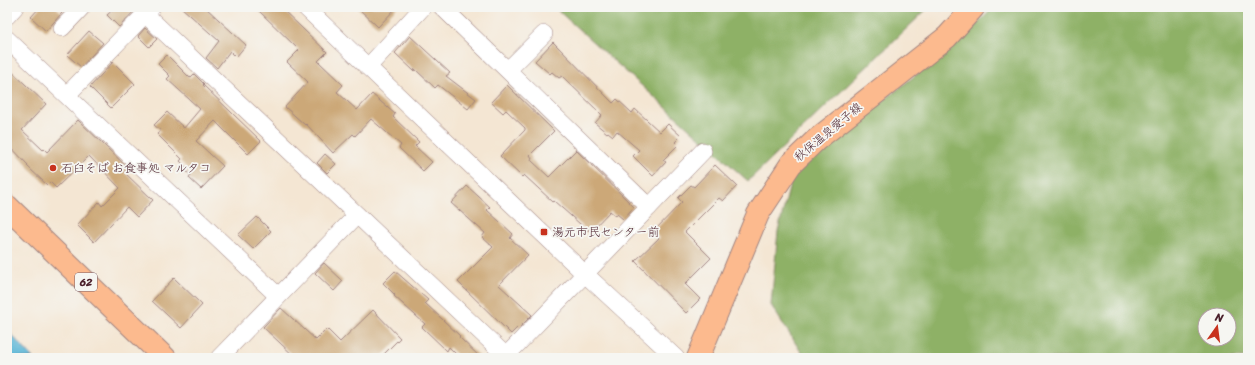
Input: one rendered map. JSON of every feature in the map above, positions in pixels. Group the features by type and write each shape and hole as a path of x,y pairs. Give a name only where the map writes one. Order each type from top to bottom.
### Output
{"main road":[{"name":"秋保温泉愛子線","path":"698,358 758,214 791,164 816,140 947,37 974,7"},
{"name":"62","path":"7,206 165,358"}],"street":[{"path":"7,16 15,7"},
{"path":"62,28 82,7"},
{"path":"305,7 585,274 676,358"},
{"path":"368,67 423,7"},
{"path":"442,7 649,207"},
{"path":"67,95 148,10 504,357 703,151"},
{"path":"508,70 544,34"},
{"path":"7,39 278,296"},
{"path":"219,358 357,215"}],"green space":[{"path":"554,7 929,7 748,181"},
{"path":"994,7 1248,7 1248,358 805,358 771,305 778,231 792,177 842,133 963,38"}],"water":[{"path":"7,330 33,358 7,358"}],"building":[{"path":"40,7 56,7 62,13 46,31 31,17"},
{"path":"116,7 138,7 119,27 107,15"},
{"path":"181,7 205,7 246,45 236,57 230,51 217,68 206,58 219,41"},
{"path":"255,7 280,7 327,52 318,61 343,85 337,92 357,110 372,94 395,114 393,117 419,142 415,146 432,162 423,171 399,148 401,145 371,119 355,136 353,134 333,153 306,124 305,125 285,107 308,82 287,62 299,50"},
{"path":"357,7 397,7 378,27"},
{"path":"145,28 157,39 149,47 138,36"},
{"path":"89,31 103,43 81,67 67,55"},
{"path":"410,36 450,73 446,76 476,99 468,109 438,85 435,88 395,53"},
{"path":"553,42 613,103 617,99 632,113 635,109 660,132 668,124 681,136 675,142 678,145 663,160 666,162 653,176 633,156 639,150 617,131 613,136 595,123 602,115 562,76 559,78 552,72 550,74 535,61"},
{"path":"167,55 190,78 194,74 204,84 203,85 261,141 248,154 215,121 196,141 223,166 201,189 189,178 191,175 186,171 188,169 180,161 182,159 157,134 161,131 154,125 167,112 184,128 200,109 167,79 170,76 158,64"},
{"path":"113,62 135,84 111,108 90,87"},
{"path":"7,67 46,104 22,130 47,152 78,120 128,168 124,172 153,200 137,217 127,207 94,242 77,225 99,202 102,206 120,188 89,156 56,188 50,182 47,185 27,166 28,165 7,143"},
{"path":"507,85 554,131 530,155 532,158 531,160 549,177 576,150 634,207 623,219 610,211 592,230 590,228 588,231 554,201 553,202 524,175 522,177 500,156 525,130 525,128 506,110 503,113 491,102"},
{"path":"325,154 336,164 327,173 317,163"},
{"path":"715,165 737,186 723,201 719,198 685,232 711,258 685,284 700,299 686,313 635,261 659,238 653,232 682,202 678,198 691,185 694,187"},
{"path":"467,186 490,207 487,210 513,234 510,238 528,255 499,285 532,315 511,334 458,282 493,247 482,237 485,233 451,203"},
{"path":"257,217 271,231 253,249 238,235"},
{"path":"324,263 343,281 334,291 315,273"},
{"path":"395,271 428,300 425,303 481,358 460,358 449,347 447,351 422,327 425,324 394,296 395,295 383,283"},
{"path":"174,278 202,305 181,328 152,301"},
{"path":"281,308 316,340 327,329 340,342 373,310 400,338 380,358 296,358 263,327"}],"place":[{"name":"石臼そば お食事処 マルタコ","path":"53,168"},
{"name":"湯元市民センター前","path":"544,232"}]}
